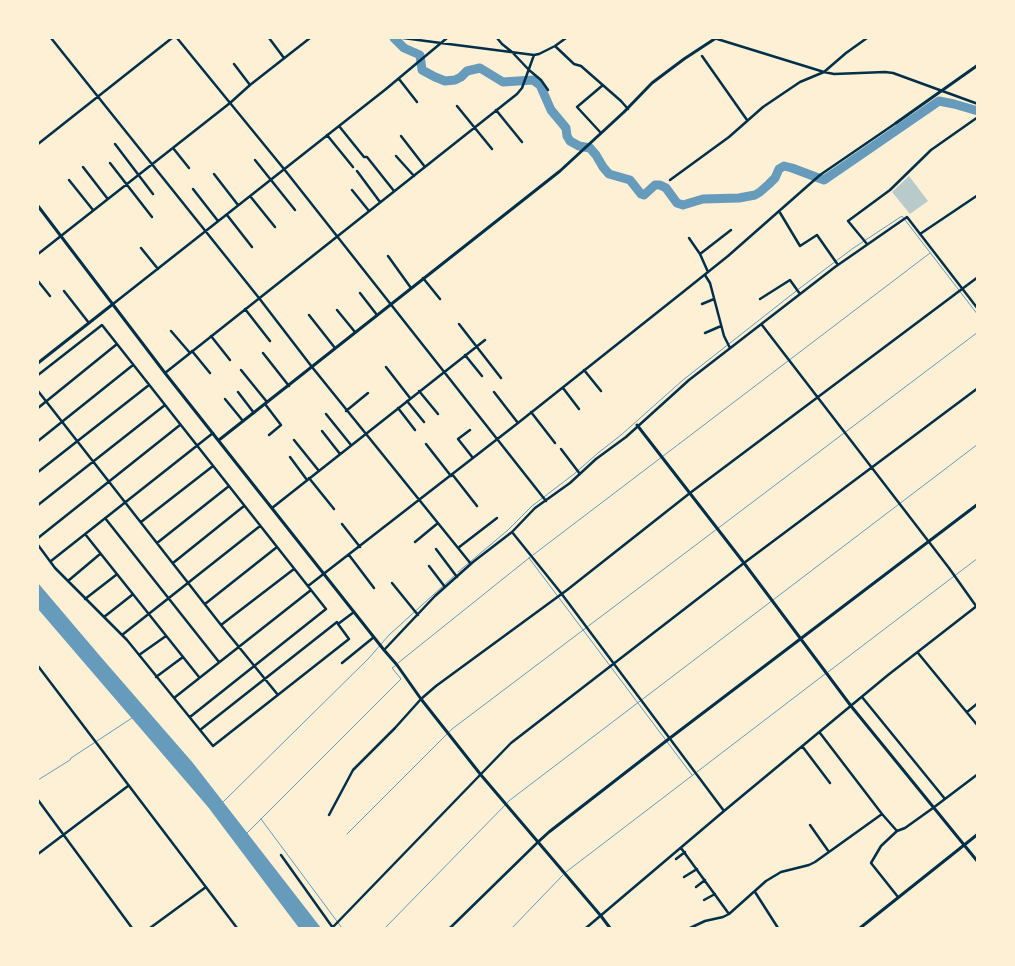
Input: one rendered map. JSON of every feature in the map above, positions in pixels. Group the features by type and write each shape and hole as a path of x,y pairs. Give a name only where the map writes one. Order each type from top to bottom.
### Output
{"street":[{"path":"51,38 259,298 346,411 471,564"},
{"path":"38,144 172,38"},
{"path":"177,38 284,169 546,501"},
{"path":"268,38 284,58"},
{"path":"38,254 310,38"},
{"path":"403,38 534,54 539,54 566,38"},
{"path":"38,363 399,79 447,38"},
{"path":"497,38 541,80 548,90"},
{"path":"219,440 560,170 628,109 652,83 715,38 824,72 844,74 885,72 905,77 978,104"},
{"path":"670,180 729,137 763,107 800,82 824,72 867,38"},
{"path":"554,46 574,64 581,66 628,109"},
{"path":"165,373 520,92 534,54"},
{"path":"702,56 747,120"},
{"path":"234,64 250,85"},
{"path":"308,586 474,458 705,275 743,244 820,175 942,92 978,65"},
{"path":"399,79 417,102"},
{"path":"601,133 577,107 603,85"},
{"path":"457,106 492,149"},
{"path":"496,110 522,142"},
{"path":"868,244 848,221 890,190 931,150 978,117"},
{"path":"339,126 364,158 367,157 394,191"},
{"path":"327,136 353,167"},
{"path":"401,136 425,167"},
{"path":"115,144 153,194"},
{"path":"173,148 189,168"},
{"path":"396,156 414,176"},
{"path":"255,160 295,210"},
{"path":"110,163 152,217"},
{"path":"83,167 107,198"},
{"path":"357,172 380,202"},
{"path":"214,174 238,205"},
{"path":"69,180 93,210"},
{"path":"193,189 218,221"},
{"path":"352,190 369,211"},
{"path":"920,234 978,195"},
{"path":"250,196 275,227"},
{"path":"38,206 165,373 397,665 421,699 481,775 610,928"},
{"path":"779,211 800,246 817,236 838,265"},
{"path":"227,214 252,247"},
{"path":"384,650 472,562 512,532 535,508 570,483 596,459 626,437 637,425 689,380 838,265 907,217 978,309"},
{"path":"700,254 731,230"},
{"path":"689,238 700,254 708,272"},
{"path":"141,248 158,269"},
{"path":"388,256 411,288"},
{"path":"705,275 710,283 721,326 729,348"},
{"path":"329,814 353,770 396,728 421,699 436,686 561,594 690,493 978,277"},
{"path":"423,278 440,299"},
{"path":"38,280 50,296"},
{"path":"760,299 790,280 800,294"},
{"path":"64,291 89,323"},
{"path":"360,293 377,315"},
{"path":"702,304 714,299"},
{"path":"245,310 270,341"},
{"path":"337,310 355,332"},
{"path":"309,315 335,348"},
{"path":"38,375 102,324 326,609 190,717"},
{"path":"458,324 501,378"},
{"path":"586,928 802,746 977,606 762,324"},
{"path":"705,333 721,326"},
{"path":"172,331 210,374"},
{"path":"211,336 230,360"},
{"path":"272,508 485,340"},
{"path":"38,408 117,344"},
{"path":"263,353 289,386"},
{"path":"465,355 482,376"},
{"path":"38,441 133,365"},
{"path":"386,367 410,398"},
{"path":"241,370 281,425 269,435"},
{"path":"584,370 601,392"},
{"path":"38,472 149,385"},
{"path":"563,388 579,409"},
{"path":"280,855 332,928 511,743 744,563 978,388"},
{"path":"38,391 278,695"},
{"path":"419,391 438,414"},
{"path":"238,392 254,412"},
{"path":"494,392 518,423"},
{"path":"346,411 368,393"},
{"path":"224,399 243,422"},
{"path":"407,401 424,422"},
{"path":"38,505 165,405"},
{"path":"398,408 414,430"},
{"path":"531,412 554,443"},
{"path":"326,414 351,445"},
{"path":"38,538 180,425"},
{"path":"637,425 852,706 978,862"},
{"path":"470,430 458,438 474,458"},
{"path":"322,431 340,454"},
{"path":"51,561 213,433"},
{"path":"294,440 318,471"},
{"path":"426,444 478,506"},
{"path":"561,449 580,474"},
{"path":"290,457 334,509"},
{"path":"141,522 213,466"},
{"path":"157,542 229,486"},
{"path":"450,928 549,832 978,504"},
{"path":"173,563 244,506"},
{"path":"105,518 219,662"},
{"path":"458,548 496,518"},
{"path":"415,542 438,523"},
{"path":"342,524 360,547"},
{"path":"122,635 260,526"},
{"path":"512,532 561,594 724,811"},
{"path":"84,534 199,677"},
{"path":"38,545 56,568 122,635 213,746 349,639 338,624"},
{"path":"205,604 277,547"},
{"path":"436,548 457,576"},
{"path":"68,580 100,554"},
{"path":"349,555 374,588"},
{"path":"429,566 445,587"},
{"path":"221,625 294,568"},
{"path":"86,599 116,575"},
{"path":"392,582 418,615"},
{"path":"174,698 311,590"},
{"path":"104,617 132,594"},
{"path":"200,730 336,622 338,624 354,612"},
{"path":"139,655 166,636"},
{"path":"342,662 374,637"},
{"path":"918,653 978,726"},
{"path":"156,677 183,657"},
{"path":"38,666 237,928"},
{"path":"862,697 945,799"},
{"path":"967,712 978,704"},
{"path":"820,733 897,831"},
{"path":"802,746 830,783"},
{"path":"898,897 871,863 882,846 897,831 905,828 978,774"},
{"path":"38,854 128,786"},
{"path":"38,800 132,928"},
{"path":"690,928 705,921 723,917 774,875 810,865 882,814"},
{"path":"810,825 829,852"},
{"path":"860,928 978,834"},
{"path":"681,847 728,914"},
{"path":"676,859 685,852"},
{"path":"684,877 697,869"},
{"path":"696,887 705,880"},
{"path":"150,928 206,887"},
{"path":"755,891 778,928"},
{"path":"704,900 715,894"}],"shaded area":[{"path":"909,176 928,201 910,214 892,192"}],"water":[{"path":"38,583 193,763 321,928 299,928 208,807 38,609"}],"waterway":[{"path":"394,38 404,48 420,55 422,70 445,81 455,80 467,71 480,68 503,82 533,80 540,85 551,110 566,128 570,141 579,146 590,148 609,174 630,180 641,194 644,195 655,185 660,185 666,188 677,203 683,205 703,199 739,198 755,195 769,184 775,178 779,169 784,166 824,180 939,101 978,111"},
{"path":"458,572 508,530 532,506 621,435 683,380 852,249 902,216 978,315"},
{"path":"398,663 529,558 930,253"},
{"path":"347,834 452,729 978,332"},
{"path":"385,928 510,800 978,444"},
{"path":"529,558 692,775"},
{"path":"828,672 978,558"},
{"path":"223,802 369,658 389,635 454,576"},
{"path":"246,834 401,679 392,668 395,666"},
{"path":"566,872 825,674"},
{"path":"38,780 132,718"},
{"path":"261,819 342,928"},
{"path":"512,928 563,875"}]}
